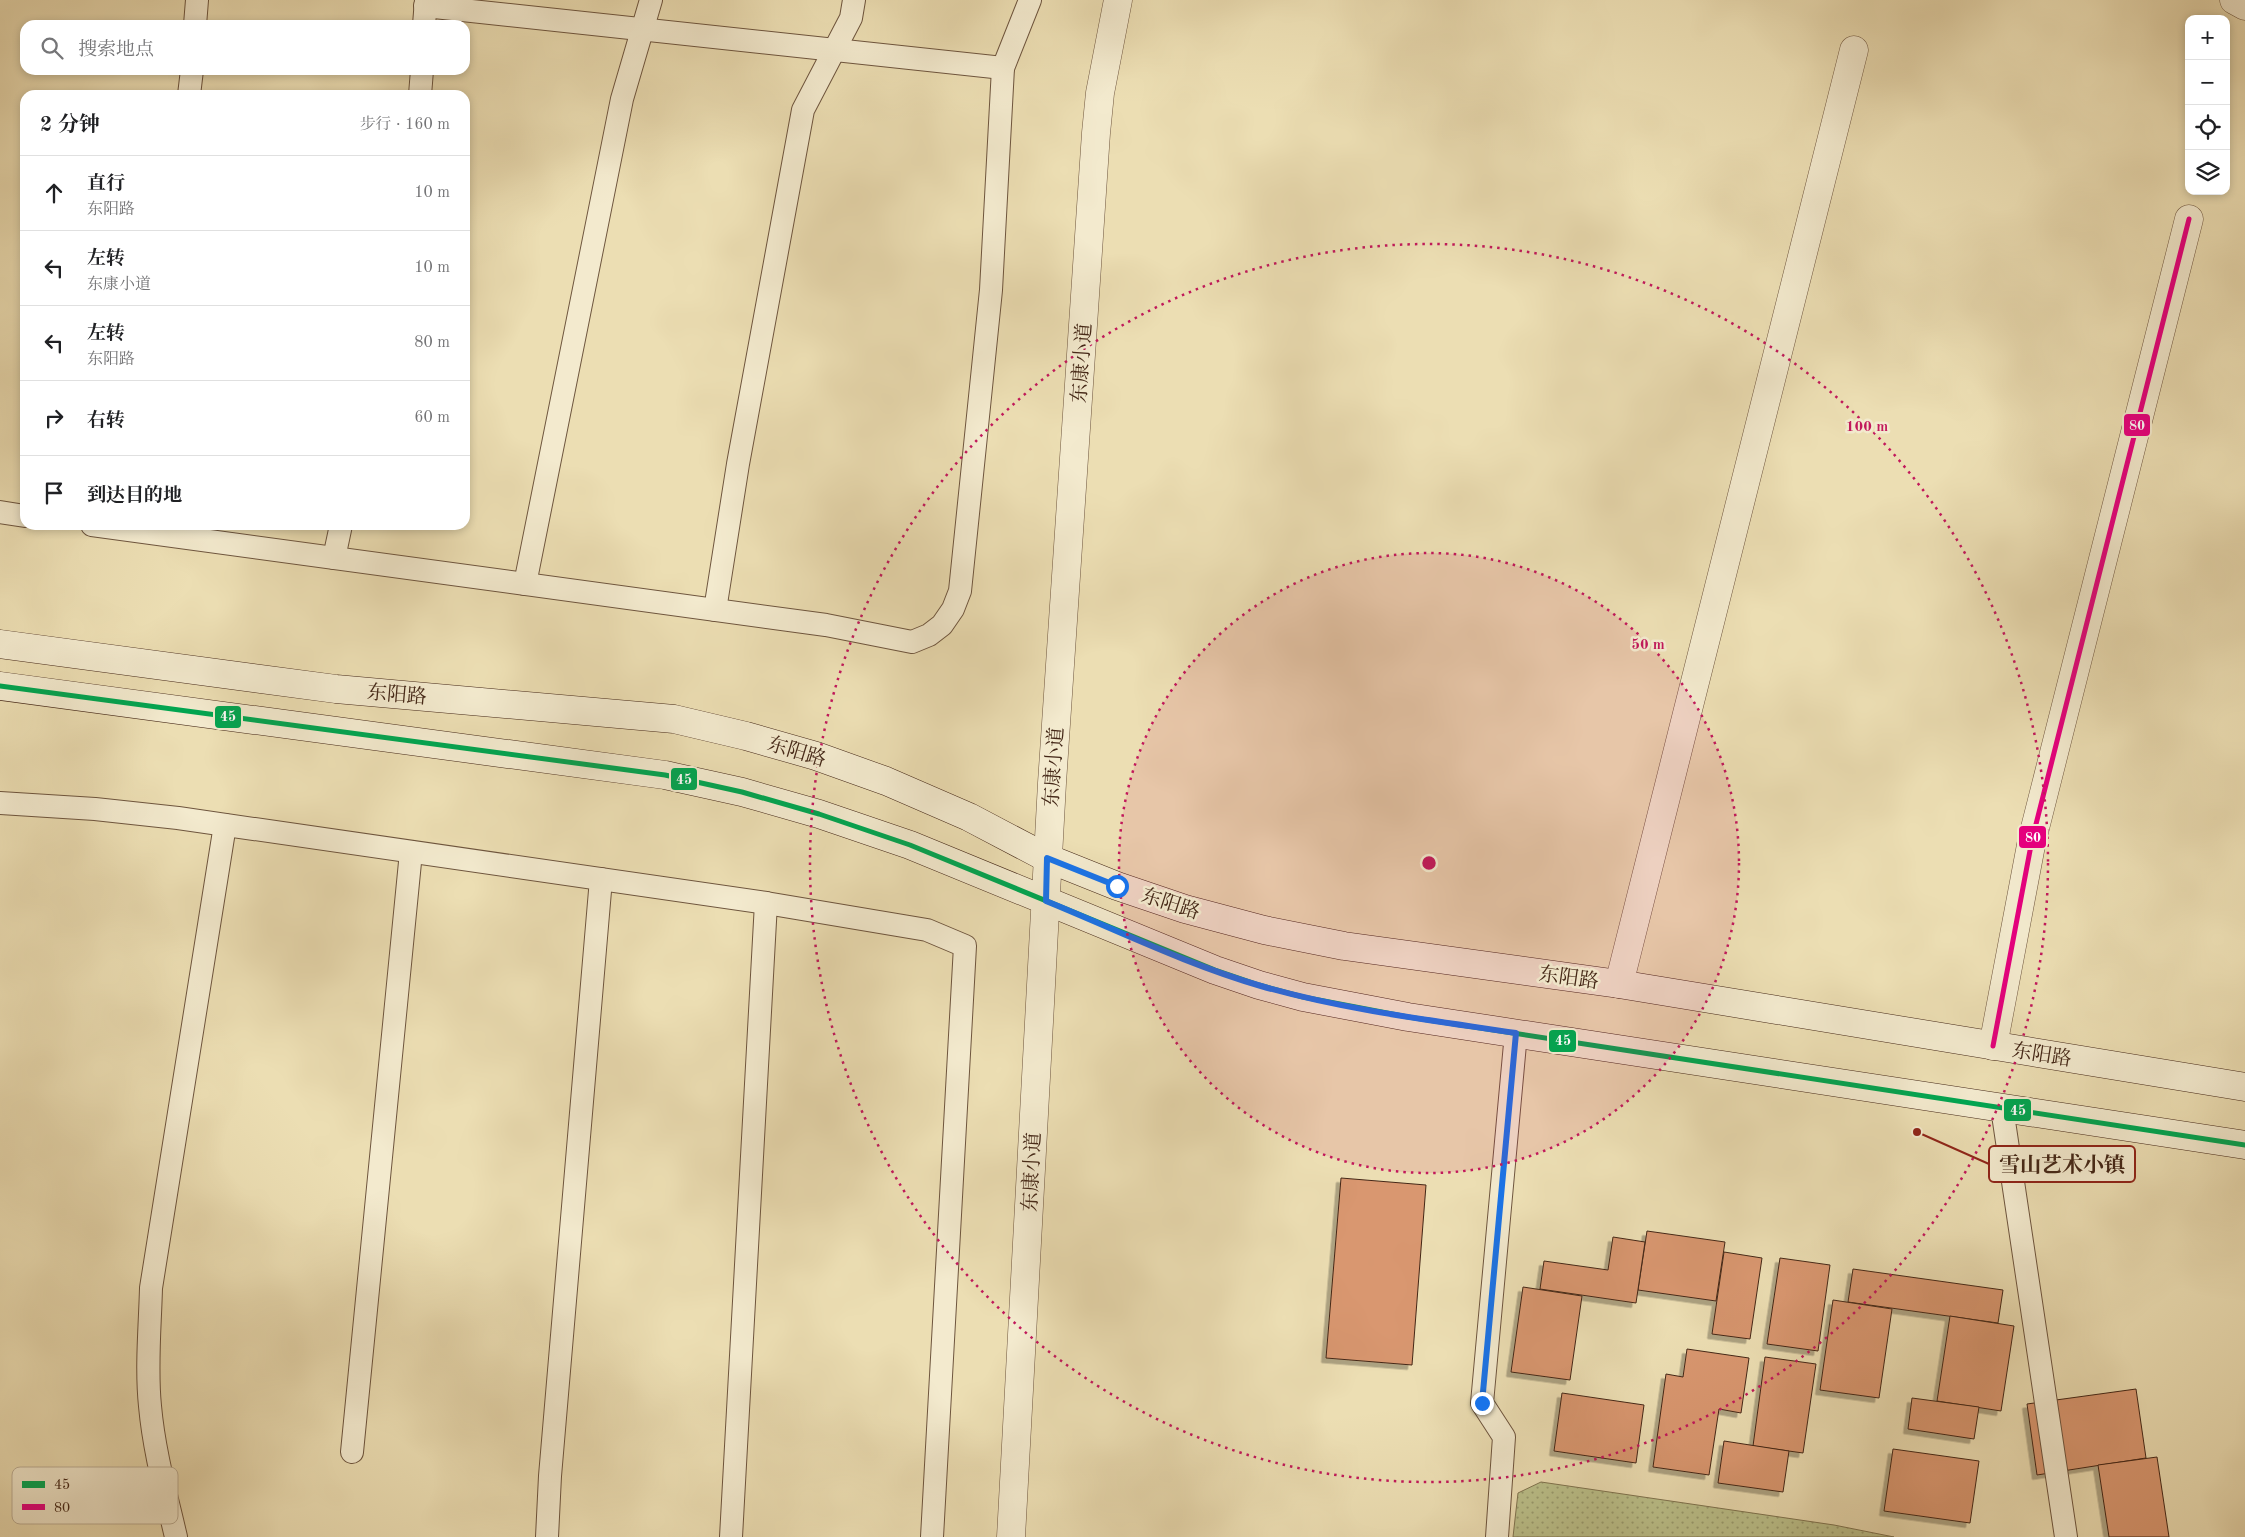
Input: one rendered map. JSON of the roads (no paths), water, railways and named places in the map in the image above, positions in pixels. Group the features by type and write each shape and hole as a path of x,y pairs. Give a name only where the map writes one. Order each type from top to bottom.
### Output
{"main road":[{"name":"东康小道","path":"1011,1537 1047,858 1096,133 1100,93 1118,0"},
{"path":"2234,0 2245,6"},
{"path":"1619,984 1854,50"},
{"path":"1992,1046 2032,840 2189,219"},
{"name":"东阳路","path":"0,644 336,689 674,719 746,736 808,754 886,781 969,817 1047,858 1117,886 1184,909 1264,930 1344,946 1619,984 2245,1087"},
{"path":"0,686 665,775 742,792 818,814 910,846 1215,970 1277,990 1355,1008 2245,1145"}],"lane":[{"path":"195,20 197,0"},
{"path":"525,584 622,99 651,0"},
{"path":"715,610 738,464 803,110 851,18 854,0"},
{"path":"134,530 826,625 912,642 929,635 953,609 960,591 991,290 1003,68 1030,0"},
{"path":"425,10 642,29 1003,68"},
{"path":"190,90 191,75"},
{"path":"420,90 422,75"},
{"path":"0,512 20,515"},
{"path":"334,558 340,530"},
{"path":"0,804 96,810 225,825 766,902 927,930 965,946 932,1537"},
{"path":"160,1467 149,1404 148,1363 151,1288 225,825"},
{"path":"352,1452 411,852"},
{"path":"547,1537 552,1456 602,879"},
{"path":"731,1537 766,902"},
{"path":"1497,1537 1504,1437 1482,1403 1516,1033"},
{"path":"2002,1108 2066,1537"},
{"path":"173,1524 176,1537"}],"place":[{"name":"雪山艺术小镇","path":"1917,1132"}]}
